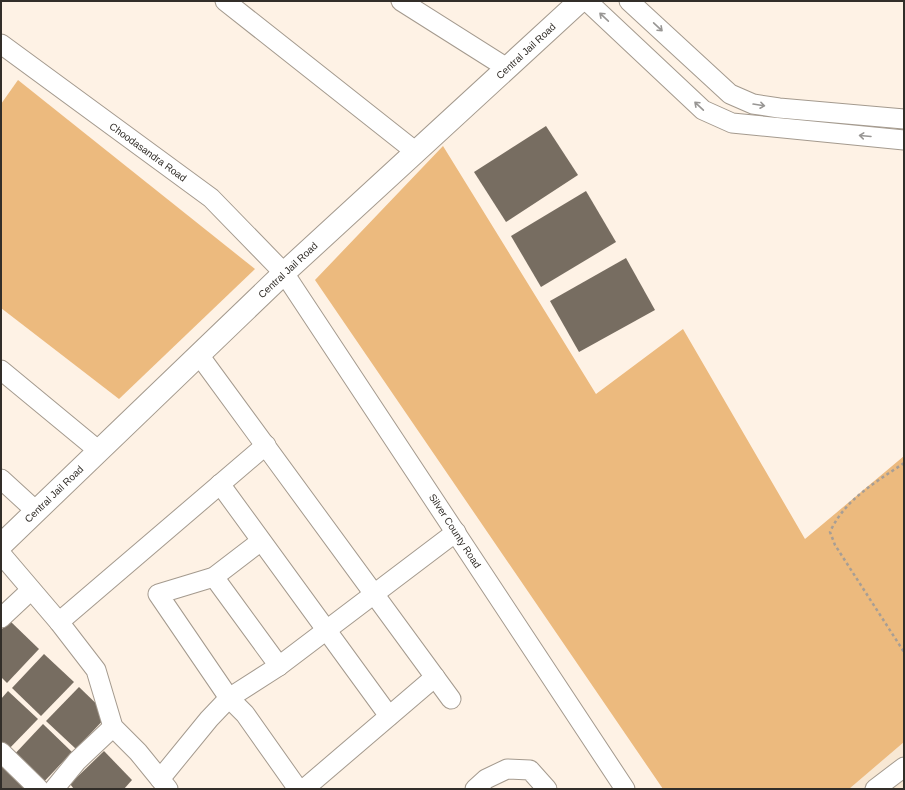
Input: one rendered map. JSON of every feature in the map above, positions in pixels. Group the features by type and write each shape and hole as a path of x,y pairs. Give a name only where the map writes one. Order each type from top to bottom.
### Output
{"main road":[{"name":"Central Jail Road","path":"1,545 284,273 580,1"}],"street":[{"path":"225,1 416,152"},
{"path":"401,1 507,68"},
{"path":"587,1 703,110 732,124 904,140"},
{"path":"629,1 730,94 753,104 778,108 904,119"},
{"name":"Choodasandra Road","path":"1,44 211,198 284,273"},
{"path":"719,117 730,94"},
{"name":"Silver County Road","path":"284,273 625,789"},
{"path":"199,355 451,699"},
{"path":"1,370 99,451"},
{"path":"59,622 266,446"},
{"path":"1,479 36,511"},
{"path":"220,484 389,716"},
{"path":"1,554 59,622 96,670 113,726 138,752 164,784 209,719 229,698 279,666 456,532"},
{"path":"261,541 214,577 158,594 229,698 245,714 298,789"},
{"path":"214,577 279,666"},
{"path":"1,618 31,590"},
{"path":"304,789 435,676"},
{"path":"54,789 77,761 113,726"},
{"path":"1,752 39,789"},
{"path":"875,789 904,767"},
{"path":"475,789 486,779 507,768 530,770 547,789"}],"path":[{"path":"904,463 855,498 836,519 830,532 835,545 904,652"}],"shaded area":[{"path":"18,80 255,269 119,399 1,308 1,104"},
{"path":"443,146 596,394 683,329 805,539 904,456 904,742 849,789 663,789 315,280"},
{"path":"904,742 904,789 849,789"}],"building":[{"path":"546,126 578,175 506,222 474,172"},
{"path":"586,191 616,242 541,287 511,236"},
{"path":"626,258 655,310 579,352 550,301"},
{"path":"10,621 39,649 7,683 1,677 1,630"},
{"path":"44,654 74,682 41,716 12,688"},
{"path":"79,687 108,715 76,749 46,721"},
{"path":"8,691 38,719 5,753 1,749 1,699"},
{"path":"43,724 72,752 40,786 11,758"},
{"path":"104,751 132,780 124,789 74,789 70,784"},
{"path":"7,762 35,789 1,789 1,768"}]}
